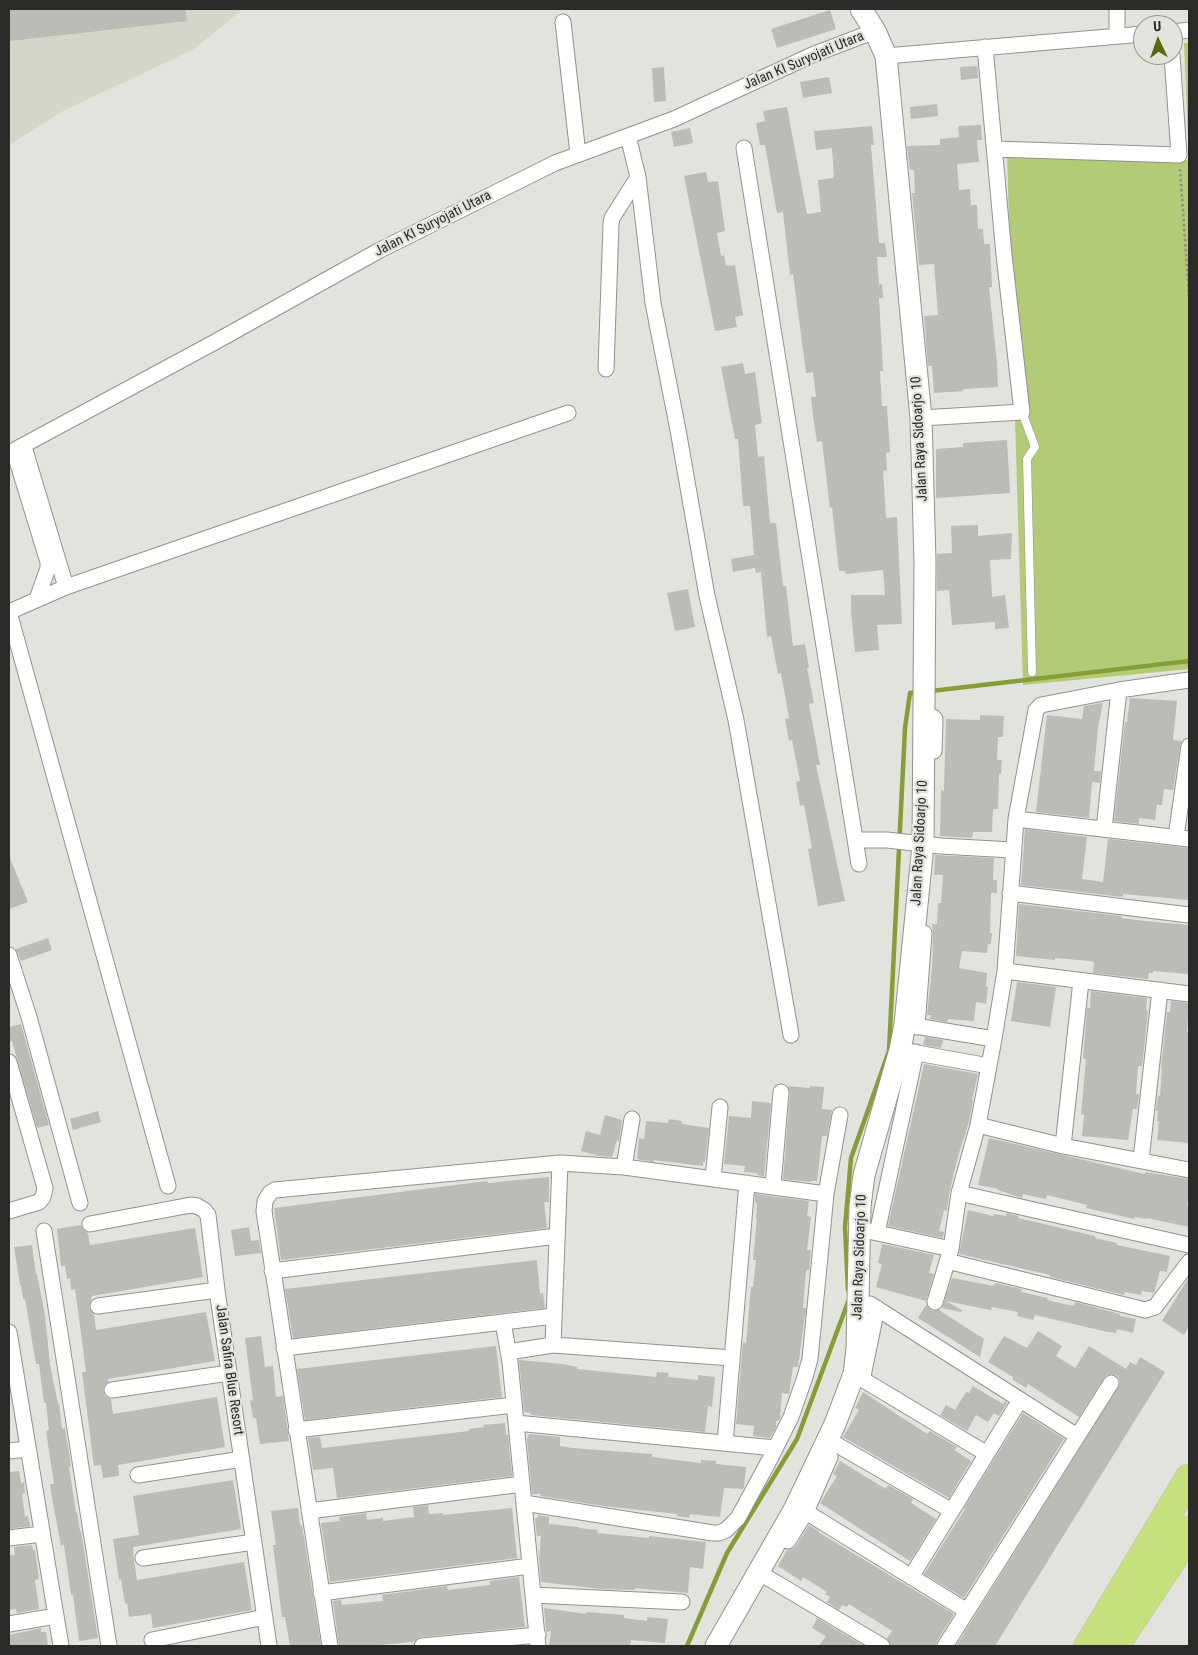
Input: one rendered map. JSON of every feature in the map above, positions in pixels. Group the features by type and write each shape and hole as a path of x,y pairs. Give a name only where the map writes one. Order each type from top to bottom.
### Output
{"highway":[{"path":"1088,1646 1189,1478"},
{"path":"1115,1646 1171,1562 1189,1530"}],"street":[{"name":"Jalan Raya Sidoarjo 10","path":"716,1646 762,1575 794,1510 832,1442 854,1374 857,1349 858,1296 868,1231 860,1206 864,1175 908,1051 911,1026 922,844 925,561 921,418 886,56 875,31 861,9"},
{"path":"1117,9 1117,36"},
{"path":"563,22 578,154"},
{"name":"Jalan KI Suryojati Utara","path":"16,450 380,250 555,163 674,119 812,55 875,31"},
{"path":"886,56 1133,35"},
{"path":"921,418 1022,412 1004,255 985,47"},
{"path":"995,149 1179,155 1173,65"},
{"path":"628,136 638,177 652,304 678,430 707,596 736,720 791,1036"},
{"path":"744,148 859,864"},
{"path":"606,369 612,218 638,177"},
{"path":"168,1186 9,612 66,587 568,413"},
{"path":"16,450 66,587"},
{"path":"16,450 48,562 48,568 36,599"},
{"path":"935,1302 949,1255 959,1192 978,1125 994,1040 1005,971 1012,850 1016,819 1038,707 1119,690 1189,680"},
{"path":"1104,829 1119,690"},
{"path":"1016,819 1183,838 1189,746"},
{"path":"855,840 887,840 1012,850"},
{"path":"1010,893 1189,915"},
{"path":"9,955 29,1017 80,1203"},
{"path":"1005,971 1189,994"},
{"path":"1063,1146 1082,980"},
{"path":"1141,1160 1160,990"},
{"path":"911,1026 994,1040"},
{"path":"908,1051 989,1066"},
{"path":"9,1062 45,1192 39,1202 9,1211"},
{"path":"773,1186 781,1092"},
{"path":"713,1179 720,1107"},
{"path":"524,1504 719,1534 738,1518 791,1417 810,1359 826,1194 840,1115"},
{"path":"624,1168 632,1119"},
{"path":"978,1125 1063,1146 1189,1170"},
{"path":"330,1646 272,1271 264,1206 267,1197 275,1190 560,1163 624,1168 826,1194"},
{"path":"553,1345 560,1163"},
{"path":"725,1443 747,1183"},
{"path":"959,1192 1189,1245"},
{"name":"Jalan Safira Blue Resort","path":"90,1224 191,1205 198,1206 208,1215 217,1290 269,1646"},
{"path":"44,1230 109,1646"},
{"path":"868,1231 1145,1310 1154,1308 1189,1262"},
{"path":"272,1271 557,1236"},
{"path":"98,1306 217,1290"},
{"path":"858,1296 1077,1436"},
{"path":"877,1308 862,1379 832,1442 806,1512 762,1575 882,1646"},
{"path":"284,1348 554,1316"},
{"path":"422,1646 538,1641 516,1423 503,1322"},
{"path":"9,1332 61,1646"},
{"path":"508,1352 553,1345 732,1358"},
{"path":"112,1390 229,1373"},
{"path":"862,1379 987,1454"},
{"path":"945,1646 1110,1383"},
{"path":"911,1577 1020,1400"},
{"path":"296,1430 514,1405"},
{"path":"516,1423 775,1448"},
{"path":"832,1442 952,1511"},
{"path":"9,1451 28,1449"},
{"path":"138,1475 242,1459"},
{"path":"309,1511 522,1484"},
{"path":"806,1512 967,1611"},
{"path":"9,1538 42,1534"},
{"path":"143,1558 254,1542"},
{"path":"321,1592 530,1566"},
{"path":"533,1595 682,1602"},
{"path":"9,1624 56,1616"},
{"path":"152,1640 265,1617"}],"lane":[{"path":"1022,412 1035,447 1027,459 1032,672"}],"path":[{"path":"1179,155 1189,297"}],"shaded area":[{"path":"9,9 243,9 194,49 63,111 9,145"}],"green space":[{"path":"1184,43 1189,43 1189,160"},
{"path":"1007,154 1189,160 1189,669 1023,685"}],"building":[{"path":"9,9 185,9 187,21 10,41"},
{"path":"830,10 836,29 777,48 771,29"},
{"path":"977,66 978,78 961,80 960,67"},
{"path":"664,67 666,101 654,102 652,68"},
{"path":"829,77 832,93 803,98 800,82"},
{"path":"937,104 938,116 911,119 910,107"},
{"path":"787,107 807,214 821,212 818,180 834,178 832,148 816,150 814,131 872,126 874,145 871,145 879,243 885,243 887,257 877,257 879,285 882,284 883,298 879,298 883,371 880,371 882,406 887,406 890,452 886,453 887,470 883,471 886,518 897,517 902,624 877,625 879,650 855,652 851,595 885,595 883,570 846,574 845,571 839,571 822,441 817,442 813,416 811,397 816,397 813,372 806,373 793,274 790,275 783,212 777,213 765,145 760,145 756,123 765,121 763,111"},
{"path":"981,125 982,140 977,140 979,162 957,164 959,190 970,189 971,205 977,205 978,229 983,229 984,244 990,244 992,287 989,287 998,387 934,393 932,366 928,366 924,316 938,315 934,264 919,265 912,193 915,193 914,170 910,170 907,146 940,145 940,139 959,137 958,126"},
{"path":"690,128 693,143 674,147 671,132"},
{"path":"706,172 708,182 718,181 725,231 717,233 721,256 724,255 726,266 735,265 743,315 735,317 737,327 715,331 684,176"},
{"path":"743,363 745,374 755,372 762,423 755,425 758,457 764,456 770,523 776,523 783,586 786,586 793,646 805,644 809,668 807,668 814,703 809,704 820,765 816,765 845,901 818,906 808,849 812,848 804,805 800,806 796,782 800,781 792,740 789,741 785,719 789,718 781,673 778,674 771,636 767,637 761,572 756,573 755,568 733,572 731,559 754,555 750,506 743,506 738,439 735,439 721,367"},
{"path":"1007,440 1010,493 936,498 936,449 963,447 963,443"},
{"path":"978,525 978,536 1012,533 1011,559 990,560 992,597 1005,595 1009,628 995,629 995,622 952,625 949,590 937,591 937,554 952,553 951,526"},
{"path":"688,589 695,627 675,631 667,593"},
{"path":"1130,698 1177,701 1173,740 1181,741 1173,790 1164,789 1162,805 1157,805 1155,820 1139,818 1139,824 1114,821 1125,722 1127,722"},
{"path":"1103,703 1098,728 1094,771 1101,771 1100,783 1092,782 1089,818 1036,812 1047,715 1082,719 1084,706"},
{"path":"980,715 1004,716 1003,737 998,737 997,760 1002,760 1001,774 999,774 998,809 993,809 992,832 973,832 972,838 940,836 941,790 944,791 946,719 980,720"},
{"path":"1025,829 1087,837 1082,879 1103,882 1108,839 1189,848 1189,900 1123,894 1123,897 1021,885"},
{"path":"935,855 994,858 993,880 997,880 997,893 991,893 991,944 988,944 987,953 962,951 959,968 987,973 986,1004 976,1002 974,1021 948,1019 947,1022 930,1019 931,1015 927,1015 932,968 932,924 937,924 938,903 941,903 943,875 934,875"},
{"path":"9,856 28,902 9,909"},
{"path":"1019,904 1189,925 1189,974 1153,971 1153,973 1149,973 1148,979 1093,973 1094,962 1090,961 1016,956"},
{"path":"48,938 52,950 21,961 16,949"},
{"path":"1017,982 1056,987 1050,1027 1011,1021"},
{"path":"1091,991 1147,998 1146,1010 1148,1011 1142,1066 1138,1066 1136,1094 1139,1094 1137,1109 1133,1109 1128,1140 1082,1136 1084,1115 1081,1114 1086,1059 1083,1059 1087,1008 1090,1008"},
{"path":"1171,1001 1189,1003 1187,1032 1189,1032 1189,1143 1157,1140 1159,1121 1157,1121 1158,1111 1156,1111 1158,1095 1160,1096 1167,1012 1170,1012"},
{"path":"21,1024 49,1125 37,1128 12,1041 9,1041 9,1027"},
{"path":"925,1037 943,1040 941,1048 923,1045"},
{"path":"924,1064 978,1074 969,1122 958,1156 947,1211 944,1210 939,1231 944,1232 943,1238 888,1226"},
{"path":"788,1086 824,1087 822,1109 832,1110 827,1136 822,1136 817,1181 783,1179 790,1093"},
{"path":"752,1101 771,1103 764,1176 757,1175 757,1173 744,1172 745,1166 724,1164 729,1116 751,1118"},
{"path":"98,1111 101,1122 73,1130 70,1119"},
{"path":"605,1115 622,1120 619,1141 617,1140 612,1157 581,1151 586,1131 600,1135"},
{"path":"669,1119 682,1121 682,1124 709,1128 703,1166 637,1159 639,1138 644,1139 646,1121 668,1123"},
{"path":"989,1138 1145,1174 1145,1172 1189,1179 1187,1205 1189,1206 1189,1227 1147,1218 1135,1217 1134,1219 1086,1208 1087,1205 1047,1195 1046,1199 1023,1194 1022,1198 998,1189 978,1185"},
{"path":"549,1177 549,1202 544,1202 547,1228 281,1260 274,1208 487,1181 488,1183"},
{"path":"755,1194 809,1201 807,1216 811,1217 807,1250 811,1250 809,1270 806,1270 803,1308 806,1308 798,1367 793,1367 789,1394 782,1393 780,1418 776,1421 776,1427 770,1438 753,1436 754,1426 736,1424 743,1342 746,1343 751,1287 753,1287 756,1260 753,1260 757,1218"},
{"path":"968,1210 993,1216 994,1214 1006,1216 1007,1213 1018,1216 1018,1218 1095,1236 1095,1238 1117,1243 1117,1245 1170,1256 1167,1272 1160,1271 1154,1293 1142,1291 1141,1295 1125,1292 1124,1295 1050,1277 1050,1275 959,1254"},
{"path":"81,1225 83,1230 88,1233 90,1245 195,1228 203,1277 92,1296 89,1308 94,1314 96,1330 206,1312 215,1361 108,1379 103,1391 105,1396 111,1399 113,1414 217,1397 225,1447 118,1465 119,1476 103,1478 101,1465 94,1466 82,1372 86,1372 75,1289 71,1290 70,1278 67,1279 65,1266 61,1266 57,1229"},
{"path":"249,1227 251,1241 259,1240 261,1253 235,1256 231,1230"},
{"path":"882,1244 934,1255 929,1273 934,1274 926,1301 876,1287 882,1264 878,1263"},
{"path":"32,1245 45,1315 50,1365 59,1403 62,1429 65,1428 76,1513 81,1531 98,1638 79,1641 64,1545 61,1546 50,1484 54,1484 46,1431 49,1430 46,1403 44,1403 39,1364 36,1364 14,1247"},
{"path":"537,1260 540,1294 543,1293 545,1308 293,1338 285,1289"},
{"path":"1189,1277 1189,1326 1184,1335 1162,1321"},
{"path":"952,1278 994,1286 995,1283 1022,1289 1021,1292 1048,1298 1047,1300 1074,1306 1075,1302 1120,1314 1120,1316 1136,1319 1133,1333 1117,1329 1116,1333 1103,1331 1035,1315 1033,1320 1017,1316 1018,1312 992,1307 991,1310 946,1301 962,1310 961,1312 942,1308"},
{"path":"926,1305 932,1311 939,1310 984,1339 980,1357 918,1318"},
{"path":"1038,1331 1062,1346 1056,1356 1075,1368 1089,1346 1126,1369 1130,1362 1136,1365 1140,1357 1165,1372 995,1646 956,1646 1120,1384 1119,1378 1116,1375 1106,1375 1079,1417 1028,1384 1026,1388 1012,1379 1013,1377 988,1362 1004,1336 1027,1348"},
{"path":"261,1336 265,1367 273,1366 276,1397 283,1396 289,1441 260,1444 256,1418 253,1418 250,1401 253,1400 245,1338"},
{"path":"496,1346 502,1397 305,1420 297,1369"},
{"path":"519,1360 563,1364 577,1367 577,1369 656,1377 657,1372 669,1373 668,1377 698,1380 698,1375 715,1377 712,1407 708,1406 705,1432 531,1415 531,1413 524,1412"},
{"path":"973,1386 1003,1404 1005,1401 1007,1403 999,1416 994,1413 988,1422 976,1415 967,1431 940,1415 946,1405 955,1410 966,1392 969,1393"},
{"path":"863,1392 927,1434 930,1431 957,1447 954,1450 971,1461 949,1498 843,1437 859,1410 855,1408"},
{"path":"1023,1413 1064,1439 964,1598 924,1574"},
{"path":"505,1423 512,1476 337,1498 333,1468 313,1470 308,1438 320,1437 322,1448 469,1431 469,1429 484,1427 483,1425"},
{"path":"529,1434 560,1437 560,1446 572,1448 652,1454 652,1457 701,1463 701,1460 716,1461 716,1464 746,1467 744,1487 743,1489 724,1488 720,1517 690,1514 689,1518 677,1516 677,1514 604,1506 540,1496 541,1494 532,1494 527,1439"},
{"path":"840,1461 886,1489 888,1485 913,1499 911,1503 936,1519 910,1561 820,1503 837,1476 833,1474"},
{"path":"19,1471 21,1483 24,1482 25,1493 22,1494 25,1517 28,1516 30,1526 9,1529 9,1472"},
{"path":"233,1480 241,1529 133,1547 134,1560 137,1580 244,1562 252,1610 153,1628 151,1614 129,1617 121,1579 119,1580 113,1539 139,1535 133,1496"},
{"path":"428,1505 429,1514 443,1513 443,1515 512,1508 517,1558 330,1582 321,1523 340,1521 339,1517 366,1513 367,1520 383,1518 383,1521 414,1517 413,1507"},
{"path":"298,1508 321,1646 290,1646 285,1617 282,1617 273,1545 276,1545 271,1511"},
{"path":"538,1515 549,1517 549,1524 598,1530 597,1533 706,1542 703,1569 690,1567 688,1593 635,1588 635,1590 601,1589 541,1582 539,1558 541,1536 537,1536 535,1518 538,1518"},
{"path":"809,1525 954,1614 937,1641 936,1646 891,1646 887,1638 892,1631 849,1604 847,1607 842,1605 839,1610 827,1602 830,1597 825,1594 827,1592 803,1577 801,1581 778,1566 787,1550 796,1546"},
{"path":"32,1545 33,1550 35,1550 39,1579 35,1580 39,1609 17,1613 16,1609 9,1610 9,1555 15,1555 14,1547"},
{"path":"519,1577 525,1627 421,1637 411,1643 339,1646 333,1601 341,1600 342,1605 383,1601 382,1595 447,1586 448,1590 490,1585 490,1581"},
{"path":"544,1608 586,1614 587,1612 624,1615 624,1618 647,1621 647,1617 668,1619 665,1643 631,1640 630,1646 549,1646 551,1631 547,1632 546,1630"},
{"path":"817,1618 864,1646 819,1646 826,1636 812,1628"},
{"path":"41,1628 41,1632 46,1632 48,1646 9,1646 9,1635"}],"waterway":[{"path":"931,691 1189,661"},
{"path":"848,1290 845,1227 851,1158 889,1051 905,728 910,693 918,692"},
{"path":"687,1646 727,1553 797,1439 848,1302"}]}
